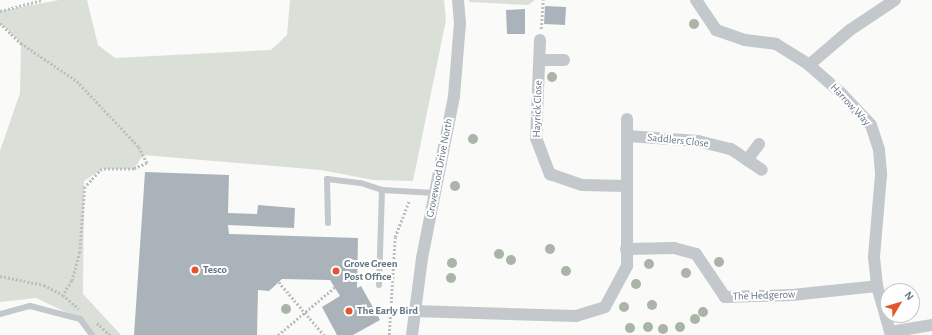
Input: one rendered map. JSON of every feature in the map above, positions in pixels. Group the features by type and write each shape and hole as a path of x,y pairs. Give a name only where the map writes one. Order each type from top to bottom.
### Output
{"street":[{"name":"Grovewood Drive North","path":"412,335 414,311 454,96 460,23 458,0"},
{"name":"Harrow Way","path":"696,0 716,30 745,40 776,44 809,65 842,94 871,125 879,150 881,175 874,257 877,286 890,333"},
{"path":"809,65 850,30 895,0"},
{"name":"Hayrick Close","path":"540,40 536,138 550,174 582,186 626,186"},
{"path":"540,60 564,60"},
{"path":"414,311 576,316 605,307 626,266 627,119"},
{"name":"Saddlers Close","path":"628,136 698,141 731,148 762,170"},
{"path":"747,160 759,144"},
{"name":"The Hedgerow","path":"626,249 674,248 696,254 725,297 792,295 877,286"},
{"path":"890,333 932,325"}],"lane":[{"path":"328,223 327,179 361,183 382,190 435,193"},
{"path":"379,285 382,190"},
{"path":"0,314 30,306 80,319 92,335"}],"path":[{"path":"0,11 42,0"},
{"path":"540,40 543,0"},
{"path":"0,22 21,43 40,54 77,81 139,147 147,163 134,169 102,169 85,187 80,252 72,281 63,295"},
{"path":"389,335 395,237 412,192"},
{"path":"0,276 44,285 63,295 86,314"},
{"path":"279,282 324,335"},
{"path":"280,334 335,287"},
{"path":"92,319 110,335"}],"shaded area":[{"path":"59,0 87,0 98,45 115,58 271,50 287,35 290,0 444,0 446,20 413,181 373,180 321,170 143,155 134,169 102,169 84,181 83,294 121,335 92,335 80,319 36,298 0,302 0,151 20,93 21,43 0,23 0,11"},
{"path":"469,0 535,0 528,5 469,2"}],"building":[{"path":"545,6 566,7 565,25 544,24"},
{"path":"525,9 525,34 507,34 506,10"},
{"path":"145,172 229,175 228,213 257,214 258,205 295,208 294,228 228,225 229,234 358,238 357,288 361,286 380,320 353,335 337,335 322,307 340,296 330,280 282,279 269,291 258,290 257,335 134,335"}],"place":[{"name":"Tesco","path":"195,270"},
{"name":"Grove Green Post Office","path":"336,271"},
{"name":"The Early Bird","path":"349,311"}]}
